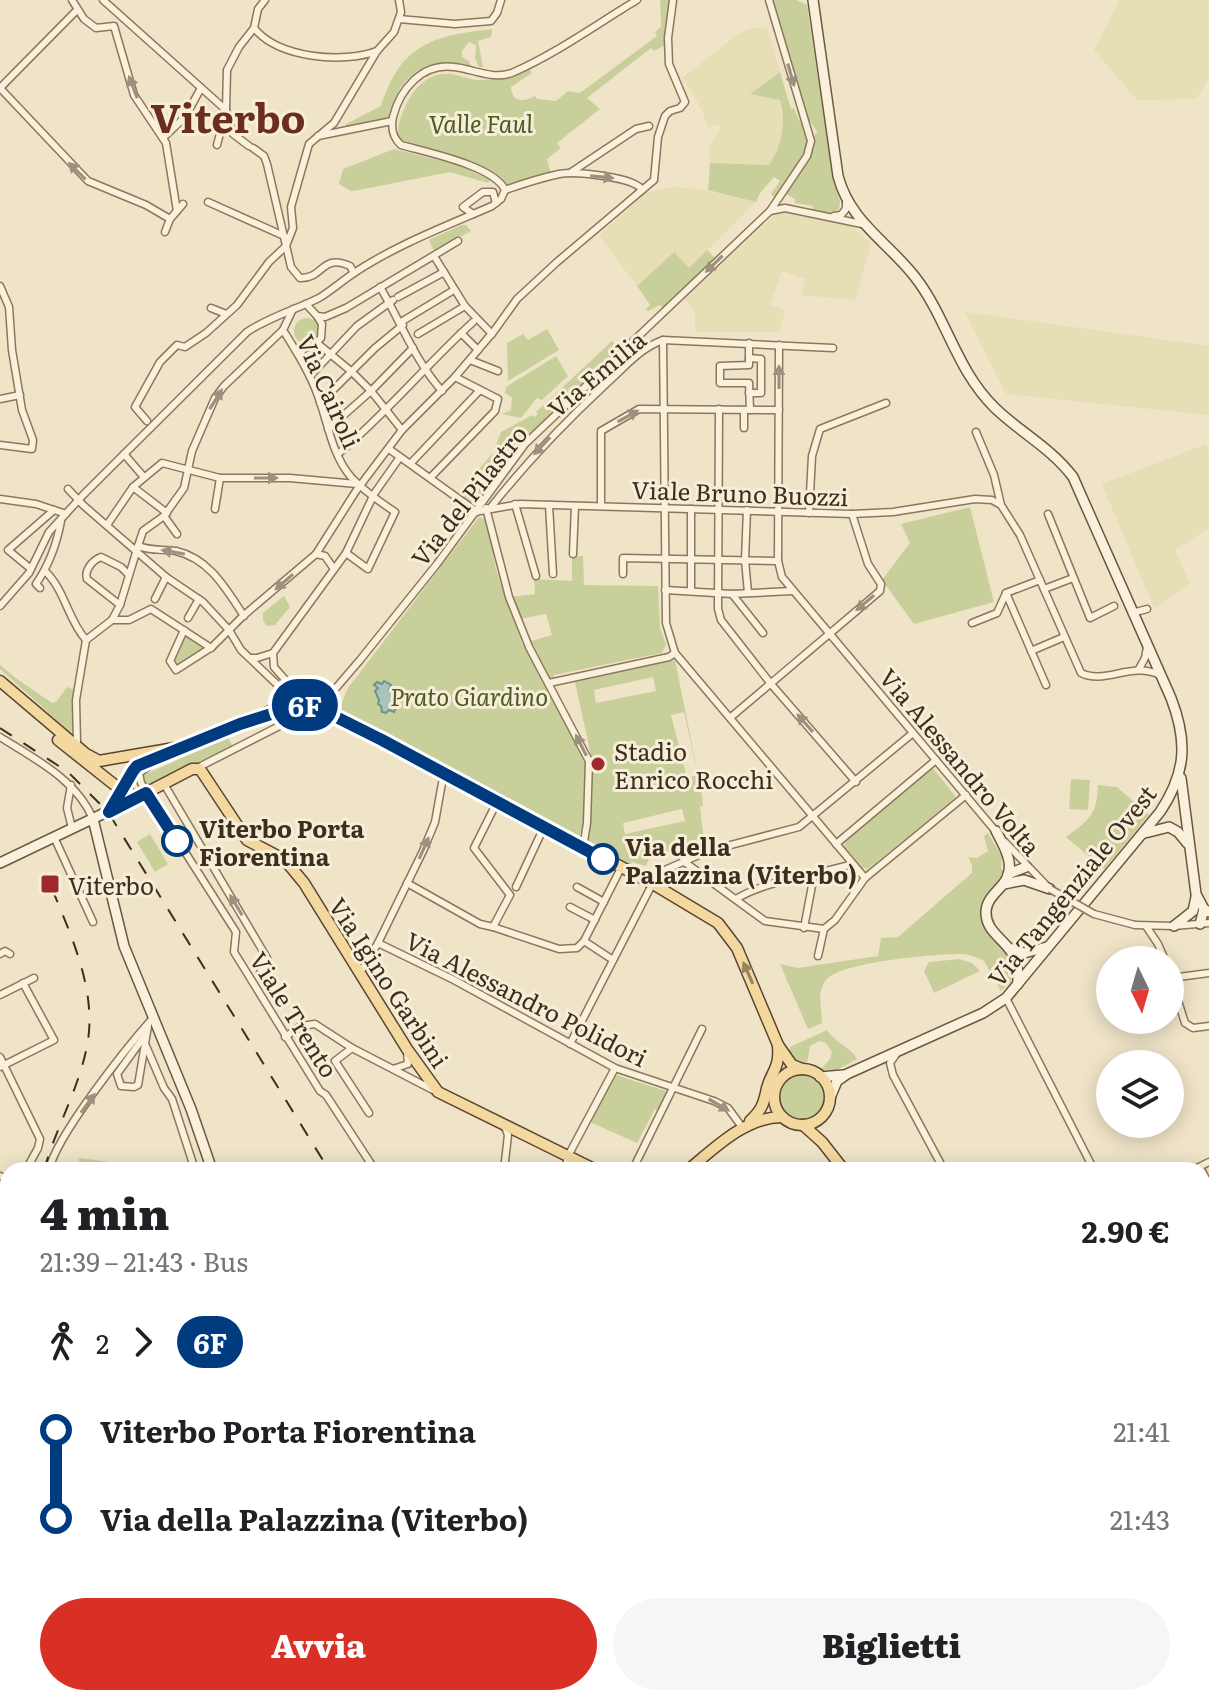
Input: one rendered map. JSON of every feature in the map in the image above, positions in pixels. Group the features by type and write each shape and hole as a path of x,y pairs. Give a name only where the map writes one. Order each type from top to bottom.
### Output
{"main road":[{"name":"Via Tangenziale Ovest","path":"813,0 838,176 846,199 862,224 902,261 918,281 977,388 996,409 1059,458 1073,477 1161,676 1180,730 1180,773 1173,793 1142,835 1006,998 983,1013 847,1074"},
{"path":"0,681 99,761 192,745"},
{"path":"0,688 121,790 149,789"},
{"path":"111,808 137,766 303,700 305,705 444,772 708,916 729,935 750,976 778,1045 792,1065 820,1077 847,1074"},
{"path":"0,863 196,769"},
{"name":"Via Igino Garbini","path":"196,769 247,840 285,860 304,883 407,1049 438,1092 580,1162"},
{"path":"1180,773 1188,846 1204,924"},
{"path":"103,777 111,787 111,808"},
{"path":"93,819 119,931 150,1021 191,1109 209,1162"},
{"path":"1142,835 1169,827 1181,835 1188,846"},
{"path":"996,831 1008,853 1008,880"},
{"path":"1018,985 1017,965 1009,948 991,929 987,918 989,901 1008,880 1026,867"},
{"path":"1008,880 1034,882 1050,889"},
{"path":"1171,926 1202,911"},
{"path":"1009,948 1024,953 1050,945"},
{"path":"698,1162 758,1114 776,1070 778,1045"},
{"path":"802,1069 791,1071 782,1078 776,1087 776,1108 782,1117 803,1125 822,1142 836,1162"},
{"path":"822,1142 822,1117 837,1081 847,1074"},
{"path":"820,1077 829,1090 830,1098"},
{"path":"742,1127 760,1119 782,1117"},
{"path":"803,1125 822,1117"}],"street":[{"path":"72,0 77,10 96,28 114,26 134,95 163,138 170,160 177,211"},
{"path":"217,145 226,110 227,70 254,28 258,9 265,0"},
{"path":"147,421 135,407 160,362 177,345 185,347 206,333 237,305 269,262 286,246 293,228 291,207 309,144 334,123 377,51 394,32 399,19 399,0"},
{"path":"399,19 455,24 491,21 501,0"},
{"path":"505,190 498,180 456,160 401,145 393,136 392,121 411,82 426,71 452,66 483,74 513,73 637,0"},
{"path":"183,629 170,661 176,670 211,648 316,554 402,430 470,360 517,299 654,180 658,137 665,116 685,102 669,64 668,38 673,0"},
{"name":"Via del Pilastro","path":"303,700 336,688 413,596 525,444 770,211 807,156 811,141 769,0"},
{"path":"105,1 226,110 233,134"},
{"path":"77,10 0,88 88,181 146,205 170,219"},
{"path":"254,28 266,40 289,51 337,59 377,51"},
{"path":"163,138 185,117 201,88"},
{"path":"318,136 392,121"},
{"path":"0,606 30,571 49,532 247,332 332,290 354,273 420,237 496,203 505,190 570,173 636,129 649,126"},
{"path":"221,134 233,134 264,156 291,267 300,278 309,278 335,261 350,266 354,273"},
{"path":"570,173 627,179 639,184 642,190"},
{"path":"473,214 463,207 496,188 498,180"},
{"path":"488,190 495,194 496,203"},
{"path":"831,217 841,215 846,209 846,199"},
{"path":"208,202 284,236"},
{"path":"165,232 170,219 183,204"},
{"path":"770,211 785,208 862,224"},
{"path":"317,316 325,317 346,308 458,241"},
{"path":"434,256 465,306 492,334"},
{"path":"310,376 357,326 393,300 444,272"},
{"path":"0,286 9,307 23,417 33,440 32,449 0,445"},
{"path":"380,287 393,300 402,324 414,337 413,348 424,370 442,391"},
{"path":"320,403 402,324 454,290"},
{"path":"301,358 302,349 317,343 323,332 317,316 306,304"},
{"path":"414,337 465,306"},
{"path":"211,308 226,314"},
{"name":"Via Cairoli","path":"293,309 283,330 310,376 338,454 351,477 372,497 395,512 368,569 346,553"},
{"path":"0,321 10,320"},
{"path":"338,454 387,410 473,322"},
{"path":"78,747 76,700 86,640 112,620 120,605 143,531 166,514 184,488 192,451 215,398 283,330"},
{"path":"461,333 478,350"},
{"path":"1,342 11,340"},
{"path":"833,348 663,340 666,623 675,653 865,878"},
{"name":"Via Emilia","path":"488,508 573,414 635,357 663,340"},
{"path":"317,343 371,391 402,430"},
{"path":"744,428 749,383 720,383 720,366 749,365 749,343"},
{"name":"Via Alessandro Volta","path":"779,345 778,561 782,577 792,591 1026,867 1050,889 1094,914 1135,925 1204,924"},
{"path":"328,429 413,348"},
{"path":"749,358 761,359 761,393 749,393"},
{"path":"470,360 498,371"},
{"path":"430,478 495,411 498,399 455,377"},
{"path":"411,463 480,390"},
{"path":"0,399 20,395"},
{"path":"809,513 812,456 820,429 886,403"},
{"path":"601,506 601,431 639,409 779,410"},
{"path":"719,409 721,620 771,684 856,782"},
{"path":"976,432 994,475 1001,505 1020,535 1078,671 1093,676 1139,669 1161,676"},
{"path":"389,449 477,512"},
{"path":"124,454 143,476"},
{"path":"250,658 273,653 346,553 372,497 400,457"},
{"path":"107,525 133,487 162,463 220,478 290,478 361,485"},
{"path":"215,509 220,478"},
{"path":"133,487 166,514 177,534"},
{"path":"68,489 166,577 199,599 229,630 235,643 286,696 284,701 240,724"},
{"name":"Viale Bruno Buozzi","path":"477,512 515,504 852,514 904,511 981,498 1001,505"},
{"path":"0,499 36,504 66,514"},
{"path":"515,504 536,576"},
{"path":"549,505 553,574"},
{"path":"573,554 575,506"},
{"path":"488,508 509,597 529,647 589,761 583,848"},
{"path":"691,509 691,591"},
{"path":"0,554 53,510"},
{"path":"747,510 745,560 748,593"},
{"path":"731,717 880,591 881,584 868,564 852,514"},
{"path":"1048,514 1090,618 1114,606"},
{"path":"40,588 36,584 45,571 61,521"},
{"path":"8,550 30,571"},
{"path":"121,567 136,551 180,552 198,559 210,569 244,616"},
{"path":"316,554 325,556 334,569"},
{"path":"120,605 87,579 86,571 99,557 121,567 128,576"},
{"path":"623,574 623,558 778,561"},
{"path":"45,571 86,640"},
{"path":"155,599 166,577"},
{"path":"1044,589 1073,578"},
{"path":"972,623 997,613 1006,593 1040,580"},
{"path":"665,590 732,594 792,591"},
{"path":"1006,593 1046,685"},
{"path":"732,594 763,633"},
{"path":"188,618 199,599"},
{"path":"112,620 129,620 151,609 211,648"},
{"path":"1132,613 1147,609"},
{"path":"1031,651 1064,637"},
{"path":"1139,669 1147,644"},
{"path":"273,653 274,667 303,700"},
{"path":"549,683 669,657 675,653"},
{"path":"196,769 303,714 333,716"},
{"path":"196,769 200,762 269,731 264,717"},
{"path":"570,1044 658,873 708,851 799,827 913,733"},
{"path":"0,737 71,785 86,803 93,819"},
{"path":"149,789 138,778 142,769 192,745"},
{"path":"836,844 936,760"},
{"path":"360,973 378,943 435,822 444,772"},
{"path":"71,785 67,808 73,829"},
{"name":"Viale Trento","path":"149,789 236,932 234,952 320,1091 326,1095 371,1162"},
{"name":"Viale Trento","path":"149,789 267,958 260,973"},
{"path":"818,956 824,929 835,920 865,878 966,795"},
{"path":"493,927 510,895 474,848 497,802"},
{"path":"516,887 544,827"},
{"path":"54,837 93,922"},
{"path":"683,861 765,921 824,929"},
{"path":"736,899 748,891 852,864"},
{"path":"407,883 480,924 559,949 577,948 584,941 621,868"},
{"path":"804,928 814,875"},
{"path":"577,887 604,902"},
{"path":"570,907 595,920"},
{"path":"1146,926 1158,944"},
{"path":"1156,926 1161,935"},
{"path":"1158,944 1161,935 1171,926"},
{"path":"584,941 613,960"},
{"name":"Via Alessandro Polidori","path":"378,943 454,980 615,1068 728,1108 742,1127"},
{"path":"0,954 5,951 10,954"},
{"path":"1184,975 1209,973"},
{"path":"0,995 34,978"},
{"path":"2,1066 54,1040 23,983"},
{"path":"1006,998 1090,1162"},
{"path":"1184,1020 1193,1028 1209,1026"},
{"path":"150,1021 146,1034 147,1051 172,1099 192,1162"},
{"path":"50,1162 60,1142 150,1021"},
{"path":"285,1037 301,1026 315,1024 352,1048 438,1092"},
{"path":"637,1162 702,1029"},
{"path":"146,1034 117,1074 121,1086 138,1085 146,1042"},
{"path":"352,1048 335,1061 369,1113"},
{"path":"901,1048 890,1063 893,1075 940,1162"},
{"path":"393,1069 408,1064 407,1049"},
{"path":"0,1057 40,1139 30,1162"},
{"path":"567,1162 615,1068"},
{"path":"504,1126 508,1135 505,1162"},
{"path":"507,1142 520,1133"}],"shaded area":[{"path":"1119,0 1209,0 1209,78 1196,99 1137,100 1094,50"},
{"path":"767,27 780,72 751,94 780,100 783,133 777,153 769,165 710,163 710,146 721,127 713,124 709,129 700,106 682,78 738,34"},
{"path":"676,187 708,190 756,202 689,268 673,252 637,286 599,236 647,192"},
{"path":"785,212 851,225 871,244 855,300 801,295 805,279 782,271 770,304 785,311 779,332 695,332 695,312 684,298 775,215"},
{"path":"965,312 1209,346 1209,415 1006,394"},
{"path":"1206,444 1209,455 1209,528 1175,550 1190,583 1154,608 1102,484"}],"green space":[{"name":"Valle Faul","path":"660,0 670,0 665,45 654,51 651,48 587,98 600,109 557,143 561,148 547,159 551,174 508,186 500,176 488,169 399,139 399,124 416,89 428,79 442,74 490,80 529,68 532,73 511,87 516,98 523,100 535,96 537,99 556,101 568,91 580,93 657,36 655,32 661,27"},
{"path":"772,0 796,0 807,5 833,179 840,202 835,213 812,211 813,206 795,203 795,199 784,193 809,158 815,134 818,133 805,114"},
{"path":"492,29 491,37 478,41 483,67 479,67 475,58 476,45 469,42 462,51 462,57 469,61 472,69 440,64 421,69 398,92 389,117 345,128 346,124 381,106 398,69 422,47 452,35"},
{"path":"780,72 791,109 794,108 807,136 806,152 797,168 775,198 771,194 780,181 774,177 756,202 708,190 710,163 769,165 780,142 783,126 780,100 750,94"},
{"path":"394,149 459,165 490,180 488,183 450,172 351,191 339,184 343,169"},
{"path":"466,225 471,231 434,251 429,240"},
{"path":"707,250 715,258 664,308 660,305 648,311 646,309 650,305 637,286 674,252 689,268"},
{"path":"307,318 316,322 320,331 316,340 307,344 298,340 294,331 298,322"},
{"path":"547,329 559,350 508,381 507,343 523,334 528,340"},
{"path":"612,341 621,350 528,436 476,506 459,493 491,455 498,453 495,448 501,432 538,414 536,412"},
{"path":"556,356 568,376 542,400 537,398 521,418 502,414 511,410 512,398 505,393 506,387"},
{"path":"970,507 994,602 914,624 882,580 910,543 901,524"},
{"name":"Prato Giardino","path":"479,517 487,520 496,570 522,644 537,665 585,761 584,822 578,839 338,712 348,688"},
{"path":"572,556 583,556 584,585 658,586 660,628 666,644 662,653 554,675 554,679 550,679 531,641 552,635 546,614 520,619 510,597 535,594 534,579 572,581"},
{"path":"284,596 290,607 275,625 267,626 263,613"},
{"path":"185,634 205,648 176,666 173,661"},
{"path":"675,660 701,789 704,841 649,859 646,866 632,862 630,865 589,843 590,751 575,682","holes":["653,677 656,691 596,703 594,690","684,712 698,775 687,778 671,715","682,809 685,821 625,834 623,823"]},
{"path":"0,665 52,703 67,687 75,690 72,699 73,731 70,732 0,669"},
{"path":"228,737 232,746 153,784 147,784 144,780 144,775"},
{"path":"932,767 956,797 868,869 863,868 844,846 845,841"},
{"path":"1071,779 1090,780 1088,810 1069,809"},
{"path":"1098,785 1117,787 1149,815 1104,869 1066,837 1081,826 1094,810"},
{"path":"988,833 1002,857 1001,868 1004,872 986,900 983,924 1011,963 1011,982 1001,991 984,961 960,954 889,960 849,968 826,980 820,995 822,1023 808,1029 780,964 798,968 878,956 881,938 898,937 972,873 968,857 977,858 988,851 984,836"},
{"path":"150,834 168,864 155,872 137,842"},
{"path":"959,959 972,963 980,971 934,993 924,971 929,962"},
{"path":"827,1030 857,1059 833,1072 821,1069 832,1052 826,1043 819,1041 810,1046 807,1063 791,1057 790,1047"},
{"path":"801,1074 817,1081 824,1097 817,1113 801,1120 785,1113 778,1097 785,1081"},
{"path":"616,1075 666,1091 667,1097 660,1111 655,1109 637,1143 590,1122"},
{"path":"79,1158 109,1162 79,1162"}],"water":[{"path":"384,681 391,685 389,689 393,691 394,712 382,712 378,704 375,691 378,688 374,685"}],"railway":[{"path":"0,728 68,772 108,812 324,1162"},
{"path":"47,1162 79,1077 89,1025 89,1004 80,963 50,884"}],"bus line":[{"name":"6F","path":"177,841 146,793 109,812 137,766 240,724 287,709 303,700 305,705 324,711 444,772 603,859"}],"place":[{"name":"Stadio Enrico Rocchi","path":"598,764"},
{"name":"Viterbo Porta Fiorentina","path":"177,841"},
{"name":"Via della Palazzina (Viterbo)","path":"603,859"},
{"name":"Viterbo","path":"50,884"}],"district":[{"name":"Viterbo","path":"228,115"}]}
